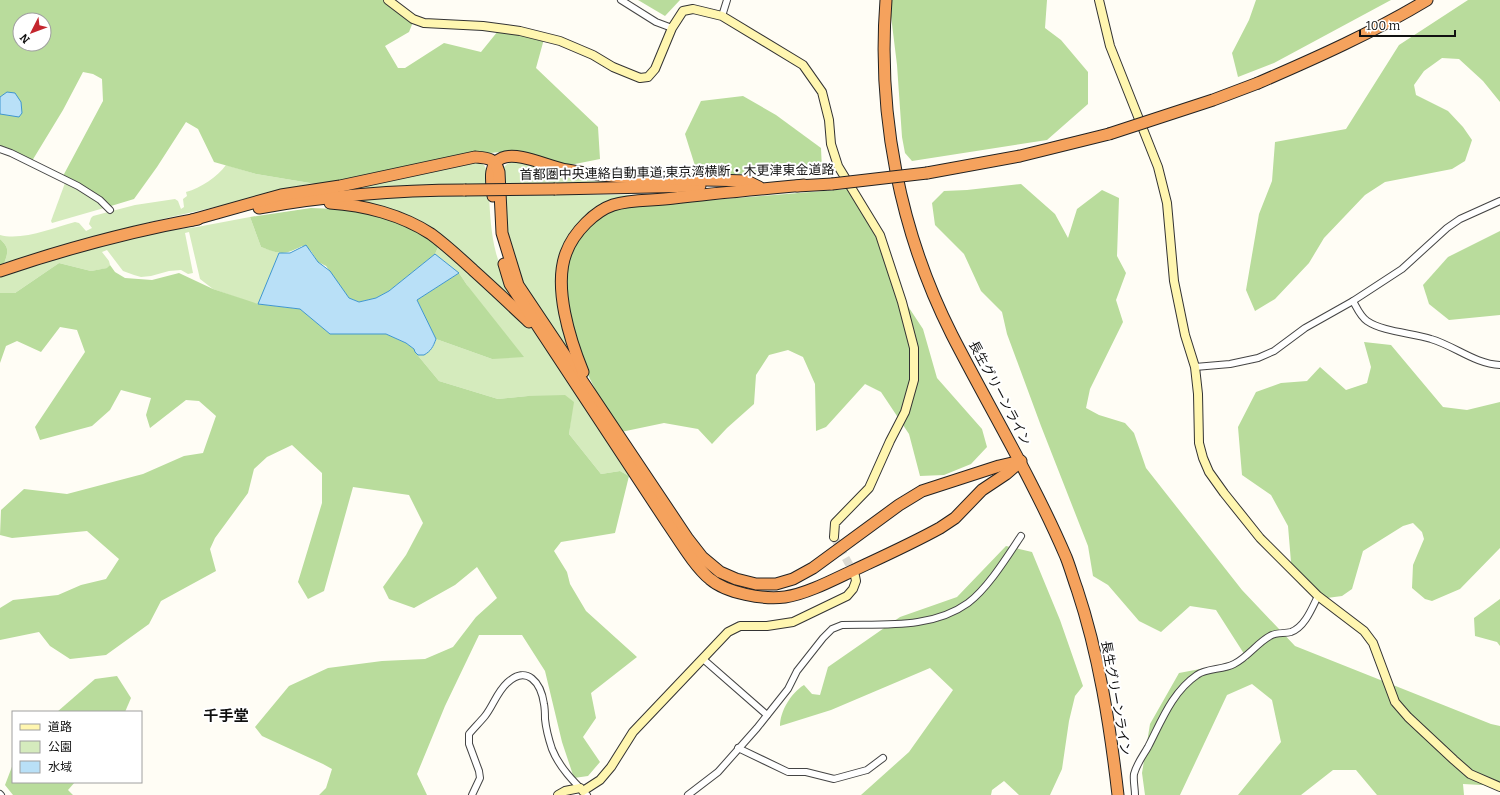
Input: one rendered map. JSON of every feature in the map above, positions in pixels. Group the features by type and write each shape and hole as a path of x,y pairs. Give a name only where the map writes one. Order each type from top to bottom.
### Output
{"highway":[{"name":"長生グリーンライン","path":"886,0 883,33 885,103 893,162 914,242 951,334 1020,461 1066,558 1087,621 1100,676 1118,795"},
{"name":"首都圏中央連絡自動車道;東京湾横断・木更津東金道路","path":"0,271 121,234 278,204 378,193 436,190 716,186 759,187 832,184 927,173 1020,156 1109,134 1213,100 1258,83 1363,35 1427,0"},
{"path":"759,187 747,181 588,174 561,169 516,156 503,157 497,160 492,169 497,236 510,284 656,507 691,557 710,579 727,588 744,594 770,598 785,597 820,586 916,541 940,528 955,518 982,490 1006,474 1020,461"},
{"path":"192,220 281,195 340,186 475,157 489,158 497,166 499,172 502,233 518,285 594,397 662,502 702,557 720,572 736,579 756,584 776,584 793,579 813,568 899,505 922,492 998,466 1020,461"},
{"path":"594,397 578,359 565,315 561,280 565,254 576,233 592,217 613,205 804,185"},
{"path":"278,204 345,204 377,211 408,222 431,234 450,249 542,335"}],"street":[{"path":"388,0 413,19 424,23 483,26 520,31 560,41 593,55 613,67 640,78 648,77 655,69 672,28 684,12 693,9 722,16 803,65 822,92 829,120 831,144 838,166 880,234 902,302 914,348 914,380 905,412 869,488 835,523 834,537"},
{"path":"621,0 656,22 672,28"},
{"path":"722,16 727,0"},
{"path":"1099,0 1110,46 1158,167 1167,203 1174,281 1195,367 1198,394 1199,443 1203,458 1210,472 1224,493 1260,538 1318,596 1364,631 1373,642 1395,702 1408,717 1470,774 1500,787"},
{"path":"0,149 78,186 100,200 110,210"},
{"path":"1195,367 1230,364 1258,358 1274,350 1305,328 1353,301 1402,269 1447,228 1460,219 1500,201"},
{"path":"1353,301 1358,311 1368,322 1392,330 1432,339 1482,362 1500,365"},
{"path":"688,795 718,772 788,689 797,671 822,638 832,629 842,625 916,622 928,620 956,611 981,591 1006,559 1021,536"},
{"path":"558,795 565,791 583,791 600,780 611,767 633,732 728,632 740,626 767,626 793,622 846,596 854,589 856,581 855,576"},
{"path":"1135,795 1134,776 1138,762 1148,747 1154,733 1174,698 1183,688 1198,674 1235,664 1271,635 1291,632 1301,625 1318,596"},
{"path":"703,659 767,715"},
{"path":"472,795 480,778 469,744 469,734 486,715 503,686 513,678 520,675 526,675 533,678 538,684 544,703 545,720 549,737 557,761 583,791"},
{"path":"738,748 788,772 806,772 834,780 867,770 883,758"}],"green space":[{"path":"0,0 385,0 413,22 409,32 385,46 398,68 405,68 444,43 481,52 498,31 544,39 536,68 598,127 600,159 565,166 522,154 501,152 478,154 322,185 256,174 214,162 198,129 186,122 134,199 111,206 100,197 63,176 103,101 102,79 93,74 83,72 63,110 32,161 6,147 0,146"},
{"path":"638,0 680,0 665,16"},
{"path":"892,0 1047,0 1045,28 1061,40 1088,72 1088,104 1047,140 912,161 905,153 902,137 897,65 891,16"},
{"path":"1256,0 1391,0 1274,63 1238,77 1232,53 1249,20"},
{"path":"1468,0 1500,0 1500,102 1483,81 1459,59 1442,58 1424,71 1414,85 1416,95 1448,111 1463,127 1472,140 1465,161 1452,169 1385,182 1365,195 1324,238 1309,263 1275,299 1255,311 1246,290 1259,214 1272,181 1275,142 1346,129 1399,45"},
{"path":"743,96 776,115 821,148 822,170 791,173 732,174 696,169 685,134 701,101"},
{"path":"516,160 697,184 502,184 503,169 507,164"},
{"path":"465,162 481,162 486,169 489,184 343,191 418,175"},
{"path":"226,165 256,174 322,185 162,219 43,251 4,264 7,248 0,239 0,235 28,235 75,222 79,223 86,231 92,228 89,224 93,216 135,205 175,199 178,201 181,209 184,207 183,199 187,196 186,192 208,182"},
{"path":"65,183 92,196 104,208 52,223 51,221"},
{"path":"1021,184 1055,214 1068,238 1077,209 1102,190 1119,198 1117,256 1126,273 1116,300 1123,322 1090,389 1086,408 1099,415 1125,423 1134,433 1146,468 1242,590 1295,646 1491,724 1500,726 1500,786 1463,784 1464,795 1377,795 1356,770 1333,770 1301,795 1238,795 1281,742 1272,700 1252,684 1227,695 1180,795 1145,795 1142,773 1150,724 1179,673 1248,660 1216,610 1190,606 1161,632 1139,621 1108,585 1093,576 1088,546 1007,334 1002,312 981,291 964,254 935,225 932,203 944,191"},
{"path":"848,189 875,232 892,282 923,329 937,378 982,429 987,447 971,464 944,475 920,476 909,434 881,392 865,384 826,427 816,431 815,384 803,357 788,350 769,355 756,375 754,404 727,428 712,444 698,429 664,423 621,432 601,401 587,373 575,338 565,286 570,253 582,232 604,214 624,207"},
{"path":"503,194 658,195 576,364 524,287 506,233"},
{"path":"489,195 494,246 498,260 520,307 462,255 345,201 419,196"},
{"path":"311,208 348,210 384,217 411,228 439,245 435,254 389,291 376,298 359,302 349,298 326,266 318,262 311,251 302,246 286,253 282,253 261,247 250,217"},
{"path":"250,217 261,247 279,253 258,305 213,289 200,279 189,232 185,233 193,273 188,274 181,270 141,277 123,271 107,250 102,252 109,261 110,265 108,268 91,271 59,263 15,293 0,293 0,277 80,251 161,231 197,227"},
{"path":"1500,231 1500,315 1449,320 1429,304 1423,285 1448,257"},
{"path":"0,239 7,250 4,264 0,266"},
{"path":"439,245 536,333 622,459 629,476 620,471 601,474 569,434 573,402 528,396 498,399 439,381 415,352 423,355 433,347 436,339 492,359 467,285 459,273 435,254"},
{"path":"59,263 91,271 107,268 110,265 115,272 125,278 152,280 179,273 213,289 258,304 300,309 330,334 386,334 406,343 414,349 439,381 498,399 528,396 565,395 574,402 569,434 601,474 620,471 629,476 615,533 561,542 554,551 567,572 570,584 586,611 637,657 591,693 596,718 583,737 600,762 588,776 574,778 562,742 545,671 522,635 479,635 445,706 417,774 427,795 319,795 326,788 332,769 262,736 255,727 289,686 328,668 382,661 425,659 453,647 476,617 497,598 477,567 455,585 414,608 389,599 383,587 406,555 423,523 409,495 353,487 324,591 308,599 298,582 322,503 322,473 292,445 267,457 254,469 248,493 215,538 210,549 216,571 161,601 149,624 106,655 70,659 50,646 39,632 0,640 0,608 13,600 58,595 81,585 106,579 119,559 87,531 12,538 0,535 1,510 24,489 67,494 143,474 184,456 203,453 216,416 199,401 186,400 150,428 146,415 151,398 121,390 110,410 92,426 40,440 35,427 85,352 77,330 60,327 41,352 17,341 6,346 0,363 0,293 15,293"},
{"path":"459,273 524,357 492,359 436,339 417,300"},
{"path":"1364,342 1391,345 1443,407 1467,410 1500,402 1500,548 1460,589 1432,601 1425,599 1412,588 1413,565 1424,539 1422,532 1413,523 1403,526 1363,551 1352,589 1342,596 1317,598 1299,584 1291,562 1288,526 1271,495 1242,475 1238,427 1256,392 1281,383 1307,381 1320,367 1346,390 1367,383 1371,367"},
{"path":"1006,546 1032,552 1060,620 1083,686 1075,696 1069,721 1062,769 1050,795 1019,795 1004,781 992,790 991,795 861,795 909,752 953,690 930,668 831,710 780,726 780,720 787,703 799,688 804,685 812,694 820,695 828,667 900,617 957,597"},
{"path":"1500,599 1500,646 1497,642 1475,636 1474,618"},
{"path":"117,676 131,698 125,711 58,711 95,679"},
{"path":"12,767 12,783 74,783 68,790 73,795 13,795 5,785"}],"water":[{"path":"7,92 15,93 21,102 22,113 19,117 0,114 0,97"},
{"path":"306,245 318,262 330,271 349,298 359,302 376,298 389,291 435,254 459,273 417,300 436,339 433,347 424,355 418,355 414,349 406,343 386,334 330,334 300,309 258,304 279,253 290,253"}],"tunnel":[{"path":"834,537 855,575"}],"district":[{"name":"千手堂","path":"226,716"}]}
